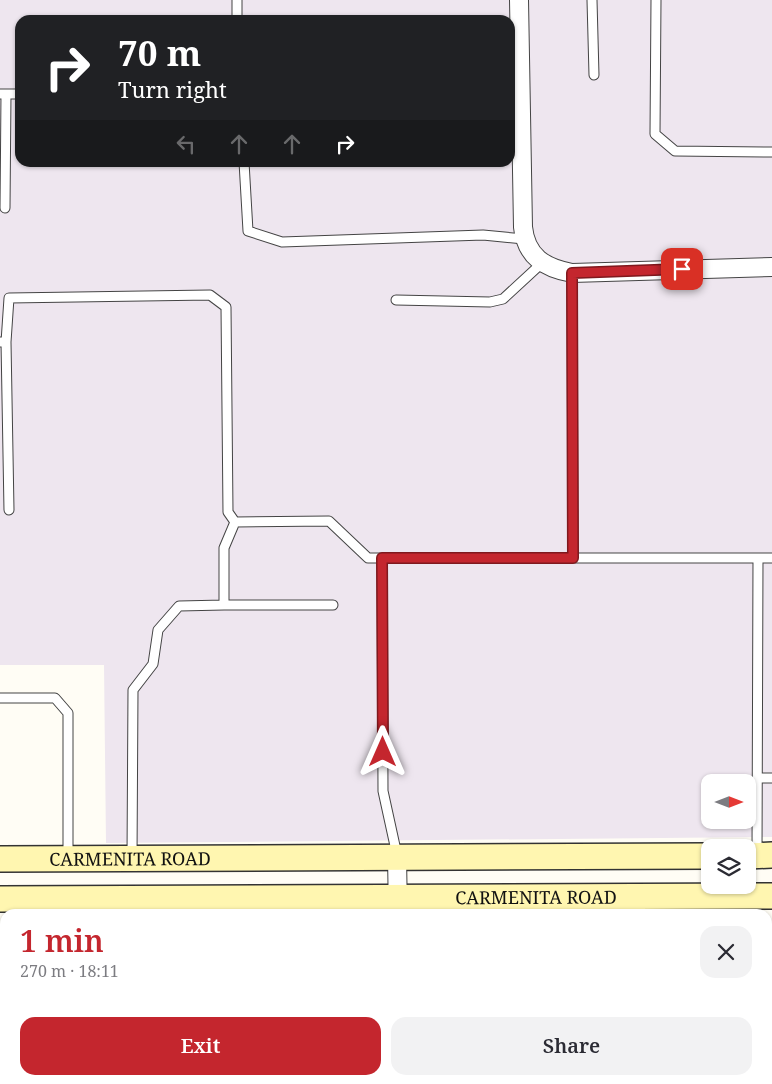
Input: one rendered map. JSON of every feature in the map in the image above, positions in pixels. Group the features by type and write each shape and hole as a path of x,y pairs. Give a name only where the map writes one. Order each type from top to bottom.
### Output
{"main road":[{"name":"CARMENITA ROAD","path":"0,859 701,856"},
{"name":"CARMENITA ROAD","path":"0,899 247,906 398,906 772,896"}],"street":[{"path":"519,0 524,239 542,263 555,270 572,273 772,267"},
{"path":"397,857 398,906"}],"lane":[{"path":"236,0 237,15"},
{"path":"592,0 594,75"},
{"path":"656,0 655,134 676,151 772,152"},
{"path":"3,94 5,208"},
{"path":"244,167 248,231 282,242 483,235 524,239"},
{"path":"396,300 490,302 503,299 542,263"},
{"path":"572,273 573,558"},
{"path":"9,510 3,342 9,298 210,295 226,307 228,512 235,522"},
{"path":"235,522 329,521 368,558 772,558"},
{"path":"224,605 224,548 235,522"},
{"path":"382,558 383,791 397,857"},
{"path":"758,558 759,855"},
{"path":"132,859 133,690 153,664 158,630 180,606 333,605"},
{"path":"0,698 55,698 68,713 68,859"},
{"path":"758,778 772,778"}],"shaded area":[{"path":"0,0 772,0 772,837 106,843 104,665 0,665"}],"route":[{"path":"383,752 382,558 573,558 572,273 682,269"}]}
